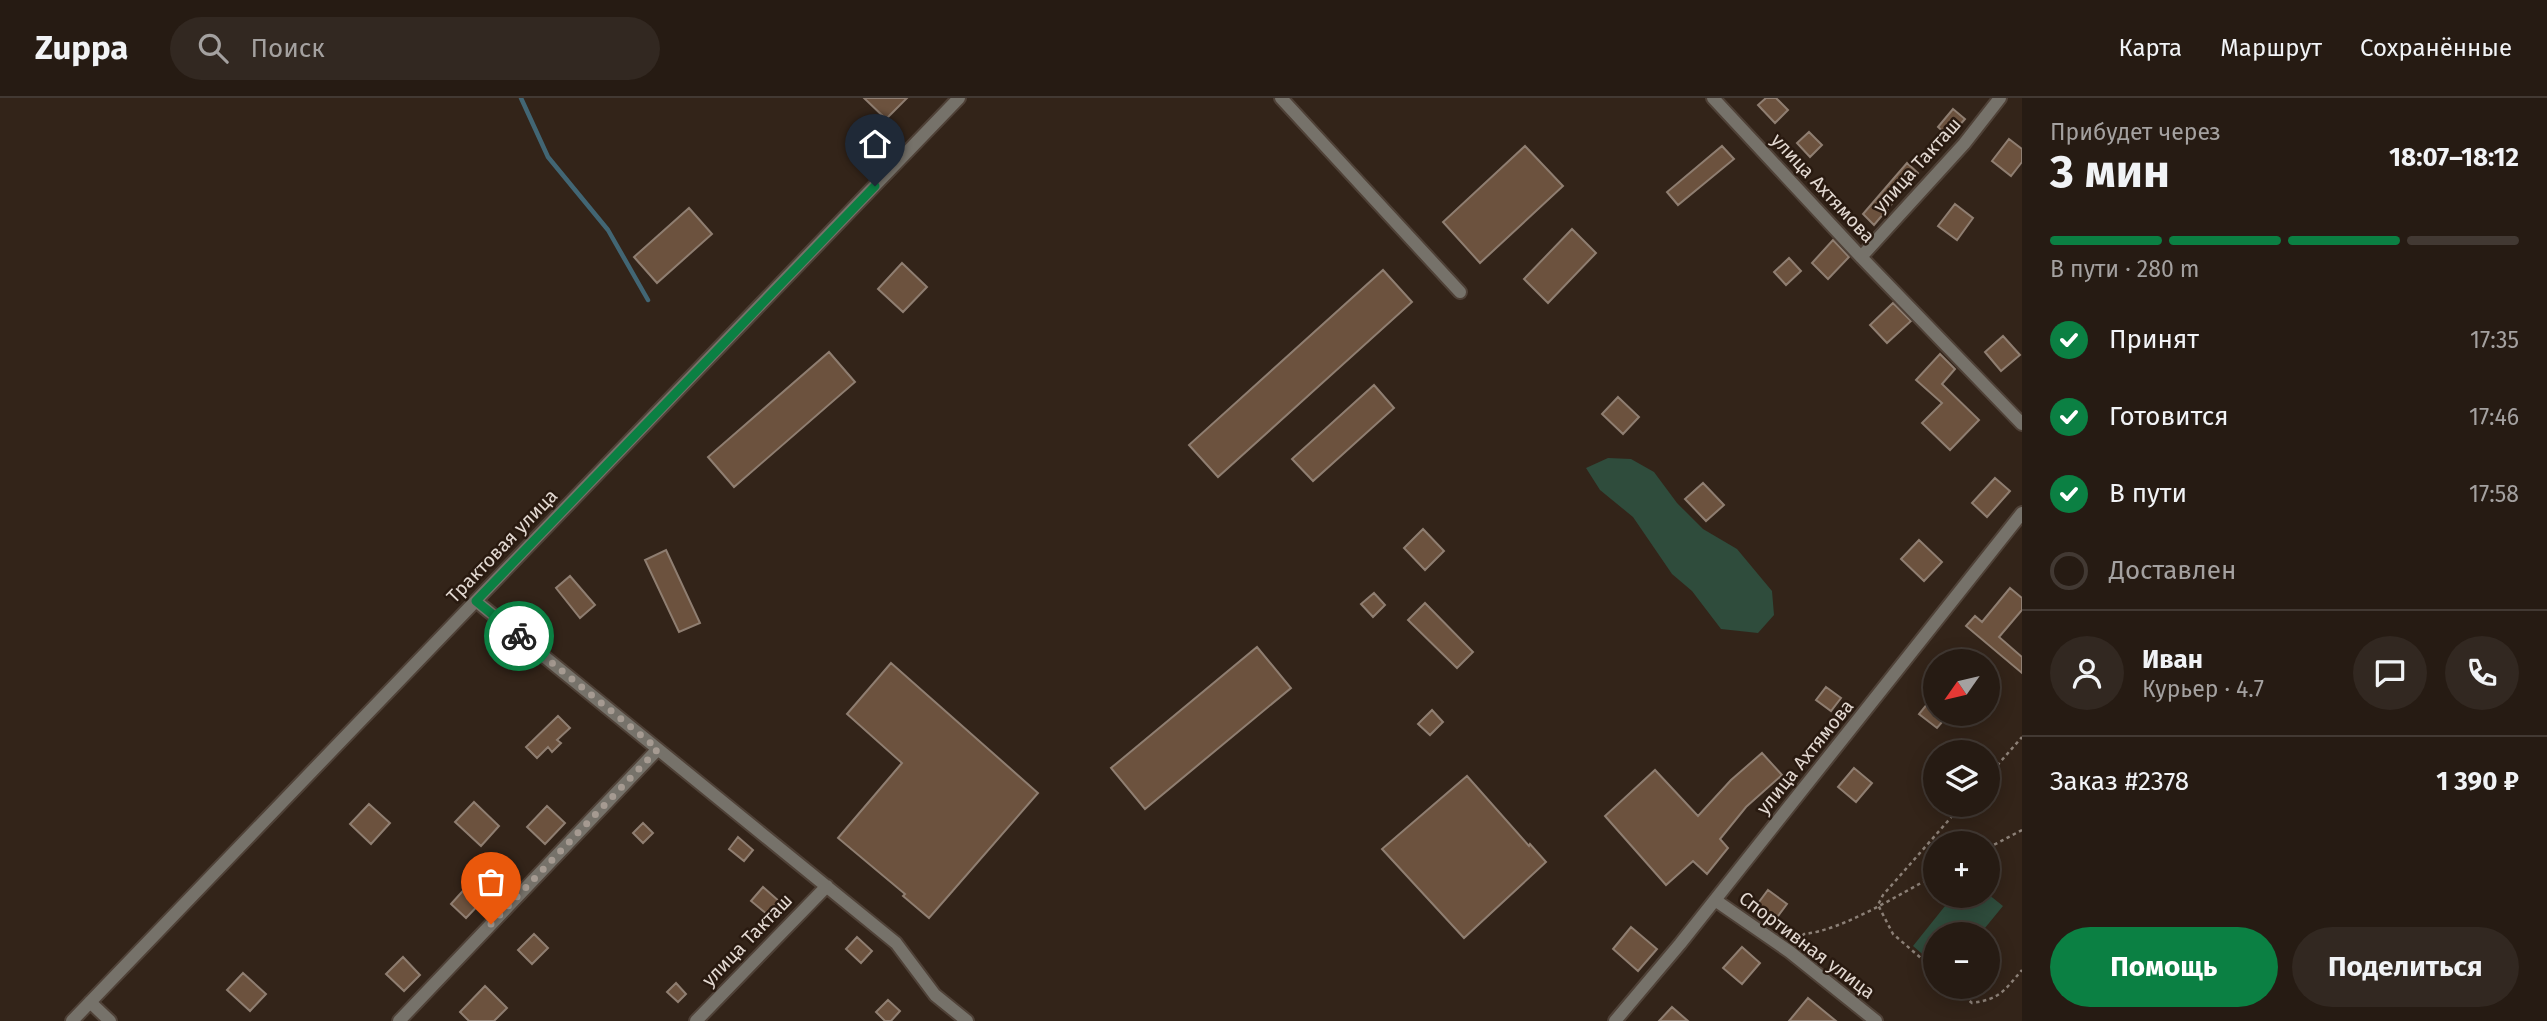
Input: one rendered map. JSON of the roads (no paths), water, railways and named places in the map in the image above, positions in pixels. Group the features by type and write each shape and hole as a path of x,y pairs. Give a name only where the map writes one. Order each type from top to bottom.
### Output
{"street":[{"name":"Трактовая улица","path":"72,1021 959,98"},
{"path":"1281,98 1460,292"},
{"name":"улица Ахтямова","path":"1713,98 2022,424"},
{"name":"улица Такташ","path":"1861,257 1964,144 2000,98"},
{"name":"улица Ахтямова","path":"1615,1021 1715,900 2022,513"},
{"path":"476,601 896,943 935,995 967,1021"},
{"path":"398,1021 658,749"},
{"name":"улица Такташ","path":"696,1021 827,886"},
{"name":"Спортивная улица","path":"1715,900 1790,952 1876,1021"},
{"path":"90,1002 110,1021"}],"waterway":[{"path":"521,98 548,157 608,230 648,300"}]}
